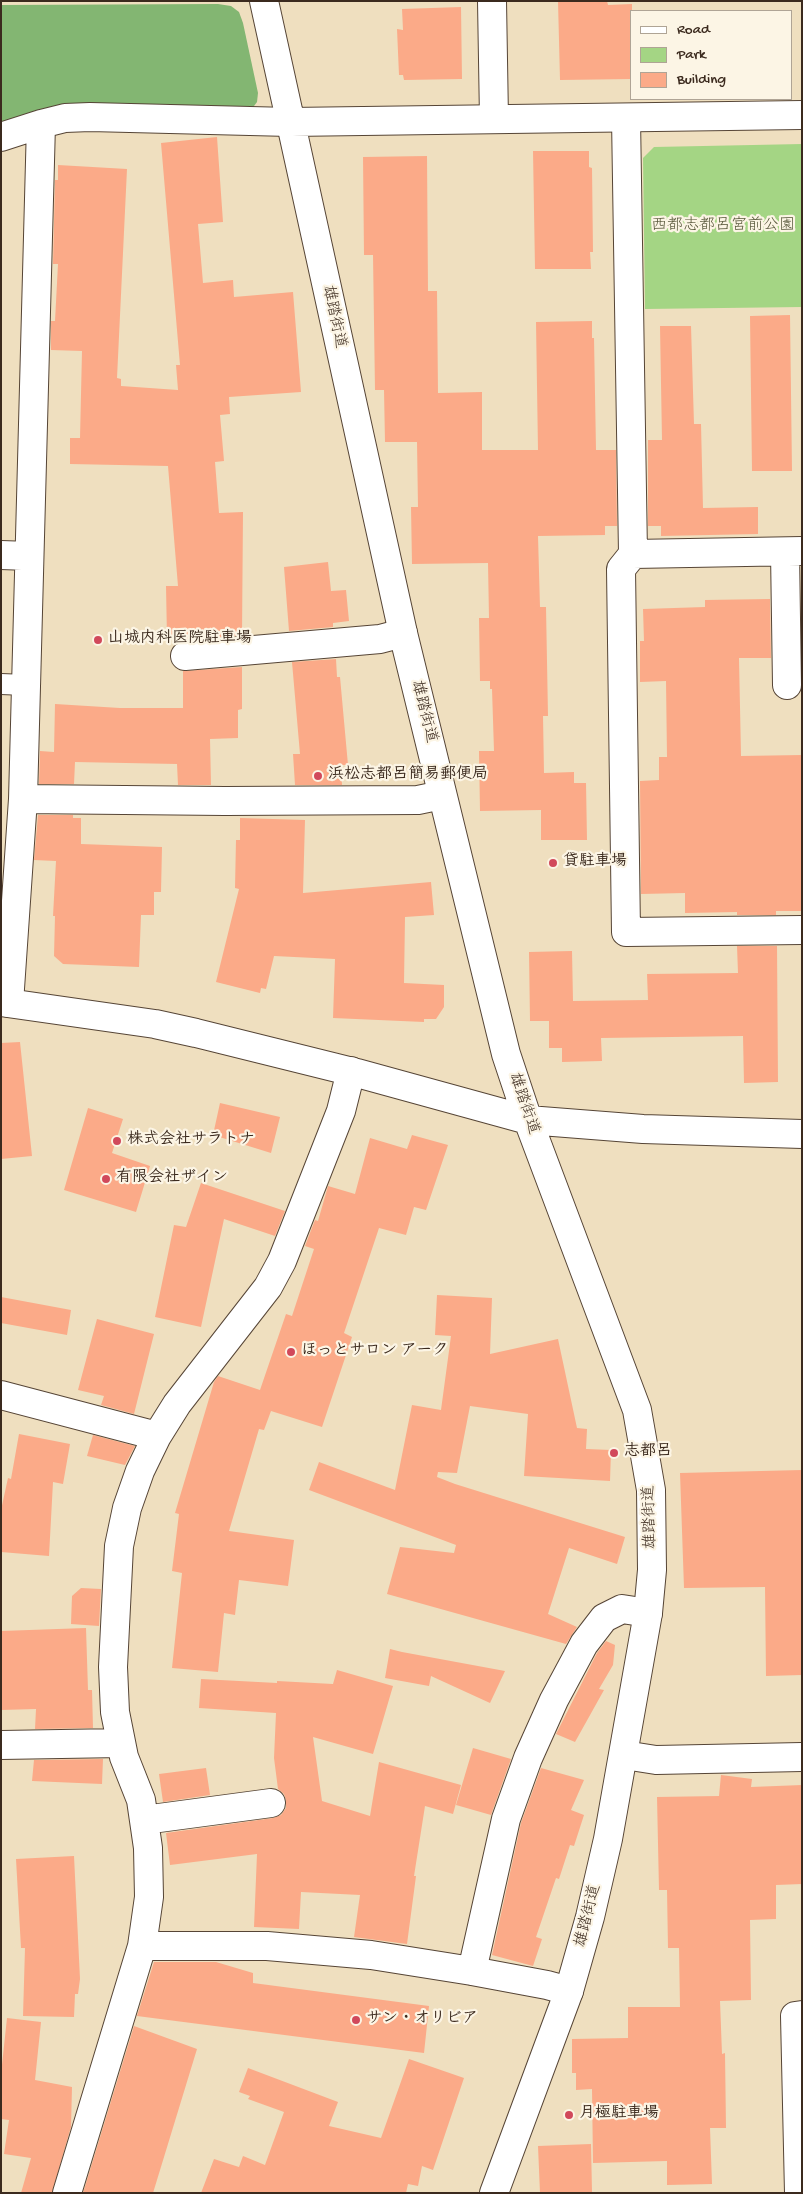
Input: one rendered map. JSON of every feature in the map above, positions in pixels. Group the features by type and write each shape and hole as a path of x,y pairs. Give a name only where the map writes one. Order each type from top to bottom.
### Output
{"street":[{"name":"雄踏街道","path":"264,1 403,633 506,1054 528,1120 637,1410 651,1490 652,1562 648,1613 624,1754 602,1865 569,1991 494,2193"},
{"path":"492,1 494,120"},
{"path":"1,137 65,118 90,117 290,122 802,115"},
{"path":"626,118 633,554 621,569 626,932 802,930"},
{"path":"41,124 29,556 14,685 23,799 5,1003 155,1024 351,1071 528,1120 652,1129 802,1134"},
{"path":"633,554 793,552 787,685"},
{"path":"1,555 29,556"},
{"path":"185,656 380,639 403,633"},
{"path":"23,799 225,802 409,800 442,795"},
{"path":"67,2193 142,1946 149,1898 148,1848 141,1800 124,1757 115,1712 113,1666 119,1546 127,1508 137,1480 157,1436 177,1404 268,1287 282,1261 341,1111 351,1071"},
{"path":"1,1395 157,1436"},
{"path":"472,1970 506,1820 528,1758 554,1700 584,1644 604,1618 622,1609 648,1613"},
{"path":"1,1745 121,1743"},
{"path":"624,1754 656,1760 802,1757"},
{"path":"144,1820 254,1798"},
{"path":"142,1946 267,1946 371,1955 472,1970 569,1991"},
{"path":"799,2193 795,2016 802,2015"}],"green space":[{"path":"218,4 231,6 239,12 243,23 258,93 257,102 251,110 1,128 1,5"},
{"name":"西都志都呂宮前公園","path":"802,144 802,307 645,309 643,158 654,147"}],"building":[{"path":"558,1 607,1 608,5 632,4 632,10 630,10 630,79 560,80"},
{"path":"461,7 462,79 404,80 403,75 399,75 397,29 403,30 402,9"},
{"path":"217,137 223,222 198,224 203,283 233,280 234,297 293,292 301,392 229,397 230,414 220,415 224,461 215,462 219,513 243,512 242,635 183,641 183,638 167,638 166,586 178,586 168,466 70,464 70,438 80,438 82,351 51,350 51,321 55,321 58,264 53,264 55,180 58,180 58,165 127,169 117,378 121,379 121,386 178,390 176,365 180,365 161,143"},
{"path":"533,151 589,151 589,167 592,168 593,252 590,252 591,269 535,269"},
{"path":"427,156 428,291 437,291 438,393 482,392 482,450 538,450 536,322 592,321 596,450 616,450 617,526 605,526 605,535 538,536 540,607 546,607 548,716 543,716 544,773 574,772 574,783 586,783 587,840 541,840 541,810 480,811 479,751 494,751 492,689 490,689 490,681 480,681 479,618 489,618 488,563 412,564 411,507 418,507 417,442 385,442 384,390 375,390 373,255 364,255 363,157"},
{"path":"790,315 792,471 752,471 750,316"},
{"path":"660,326 691,326 694,424 701,424 703,508 758,507 758,534 661,536 661,526 648,526 648,440 662,440"},
{"path":"328,562 331,591 346,590 349,621 333,623 333,627 289,631 284,567"},
{"path":"770,599 771,658 739,658 741,756 802,755 802,911 776,911 776,915 737,915 737,912 685,913 685,893 641,894 640,781 659,780 659,757 667,757 666,681 640,682 640,641 644,641 643,609 705,607 705,600"},
{"path":"336,659 337,677 340,677 348,765 341,765 342,785 295,785 293,754 300,754 292,662"},
{"path":"242,667 242,709 238,710 238,738 210,739 211,785 178,785 177,764 75,762 74,784 39,784 40,751 54,752 55,704 120,708 183,708 183,671"},
{"path":"38,815 73,815 73,818 81,818 81,844 162,847 161,892 154,892 154,915 141,915 139,967 63,964 54,956 55,916 53,916 56,861 34,860"},
{"path":"240,818 305,820 303,893 431,882 434,915 405,917 404,983 444,985 444,1007 436,1019 424,1019 424,1022 333,1018 335,959 274,956 266,989 261,988 260,993 216,982 239,889 235,888 236,840 240,840"},
{"path":"737,946 777,946 778,1082 744,1083 743,1036 601,1038 602,1061 562,1062 562,1048 549,1048 549,1021 530,1021 529,952 572,951 573,1001 648,1000 647,974 738,973"},
{"path":"20,1042 32,1156 1,1159 1,1043"},
{"path":"220,1103 280,1117 271,1153 213,1135"},
{"path":"88,1108 123,1119 112,1153 150,1166 136,1212 64,1190"},
{"path":"412,1135 448,1145 426,1210 414,1207 406,1235 379,1228 344,1333 352,1337 322,1427 271,1411 264,1430 259,1429 229,1531 294,1540 288,1586 239,1580 235,1615 224,1613 218,1672 172,1668 182,1573 172,1571 179,1514 175,1513 214,1382 218,1376 260,1390 286,1314 292,1316 314,1249 305,1246 315,1220 318,1221 328,1186 355,1194 370,1138 407,1149"},
{"path":"201,1183 285,1211 275,1236 224,1219 201,1327 155,1317 174,1225 186,1227"},
{"path":"437,1295 492,1298 490,1354 558,1339 577,1428 587,1429 586,1449 611,1450 610,1481 524,1476 528,1414 470,1406 457,1473 438,1472 437,1477 455,1484 625,1537 617,1564 569,1548 548,1614 577,1627 566,1644 387,1594 400,1547 454,1553 456,1545 309,1490 319,1462 395,1490 412,1405 441,1410 451,1336 435,1335"},
{"path":"1,1297 71,1310 67,1335 1,1323"},
{"path":"97,1319 154,1334 134,1414 101,1405 104,1396 78,1390"},
{"path":"19,1434 70,1444 63,1484 53,1482 49,1556 1,1552 1,1510 8,1478 11,1479"},
{"path":"93,1435 135,1446 125,1465 87,1456"},
{"path":"802,1470 802,1675 766,1676 765,1587 684,1588 680,1473"},
{"path":"81,1588 101,1589 99,1626 71,1624 72,1596"},
{"path":"86,1628 88,1690 92,1690 93,1728 35,1729 36,1709 1,1710 1,1631"},
{"path":"606,1641 615,1645 613,1665 599,1689 604,1690 575,1742 556,1734 597,1653"},
{"path":"390,1649 505,1671 490,1703 431,1676 429,1686 385,1678"},
{"path":"337,1670 393,1686 373,1754 313,1737 322,1801 370,1816 379,1762 461,1785 453,1814 425,1806 414,1876 416,1876 407,1944 354,1937 360,1895 301,1892 299,1929 254,1927 257,1854 170,1865 166,1833 273,1818 281,1815 286,1808 284,1794 278,1789 274,1758 276,1713 199,1708 201,1679 333,1684"},
{"path":"473,1748 511,1759 491,1815 456,1805"},
{"path":"103,1759 102,1784 32,1781 34,1760"},
{"path":"206,1768 210,1795 163,1802 159,1774"},
{"path":"541,1768 584,1780 571,1810 584,1815 574,1846 570,1845 559,1879 556,1878 536,1937 542,1939 533,1966 492,1955 521,1823"},
{"path":"721,1775 752,1779 751,1787 802,1785 802,1884 776,1885 776,1919 750,1920 751,2000 720,2001 722,2054 725,2053 726,2128 710,2128 712,2184 667,2185 667,2161 593,2163 592,2089 576,2090 576,2073 572,2073 572,2039 628,2038 628,2007 680,2007 679,1948 668,1948 667,1890 659,1890 657,1797 719,1796"},
{"path":"74,1856 80,1979 78,1994 75,1994 74,2017 23,2016 25,1948 21,1948 16,1859"},
{"path":"154,1962 216,1962 253,1973 253,1983 429,2006 424,2053 137,2016"},
{"path":"7,2018 41,2022 35,2080 72,2087 71,2127 52,2193 21,2193 31,2158 4,2154 9,2120 1,2119 1,2074"},
{"path":"134,2026 197,2049 153,2193 83,2193"},
{"path":"409,2059 464,2078 433,2170 422,2166 418,2186 408,2184 406,2193 201,2193 214,2159 239,2167 243,2156 265,2165 284,2112 248,2099 250,2096 239,2092 248,2068 338,2102 329,2126 381,2138"},
{"path":"591,2144 592,2192 540,2193 538,2146"}],"place":[{"name":"山城内科医院駐車場","path":"98,640"},
{"name":"浜松志都呂簡易郵便局","path":"318,776"},
{"name":"貸駐車場","path":"553,863"},
{"name":"株式会社サラトナ","path":"117,1141"},
{"name":"有限会社ザイン","path":"106,1179"},
{"name":"ほっとサロン アーク","path":"291,1352"},
{"name":"志都呂","path":"614,1453"},
{"name":"サン・オリビア","path":"356,2020"},
{"name":"月極駐車場","path":"569,2115"}]}
